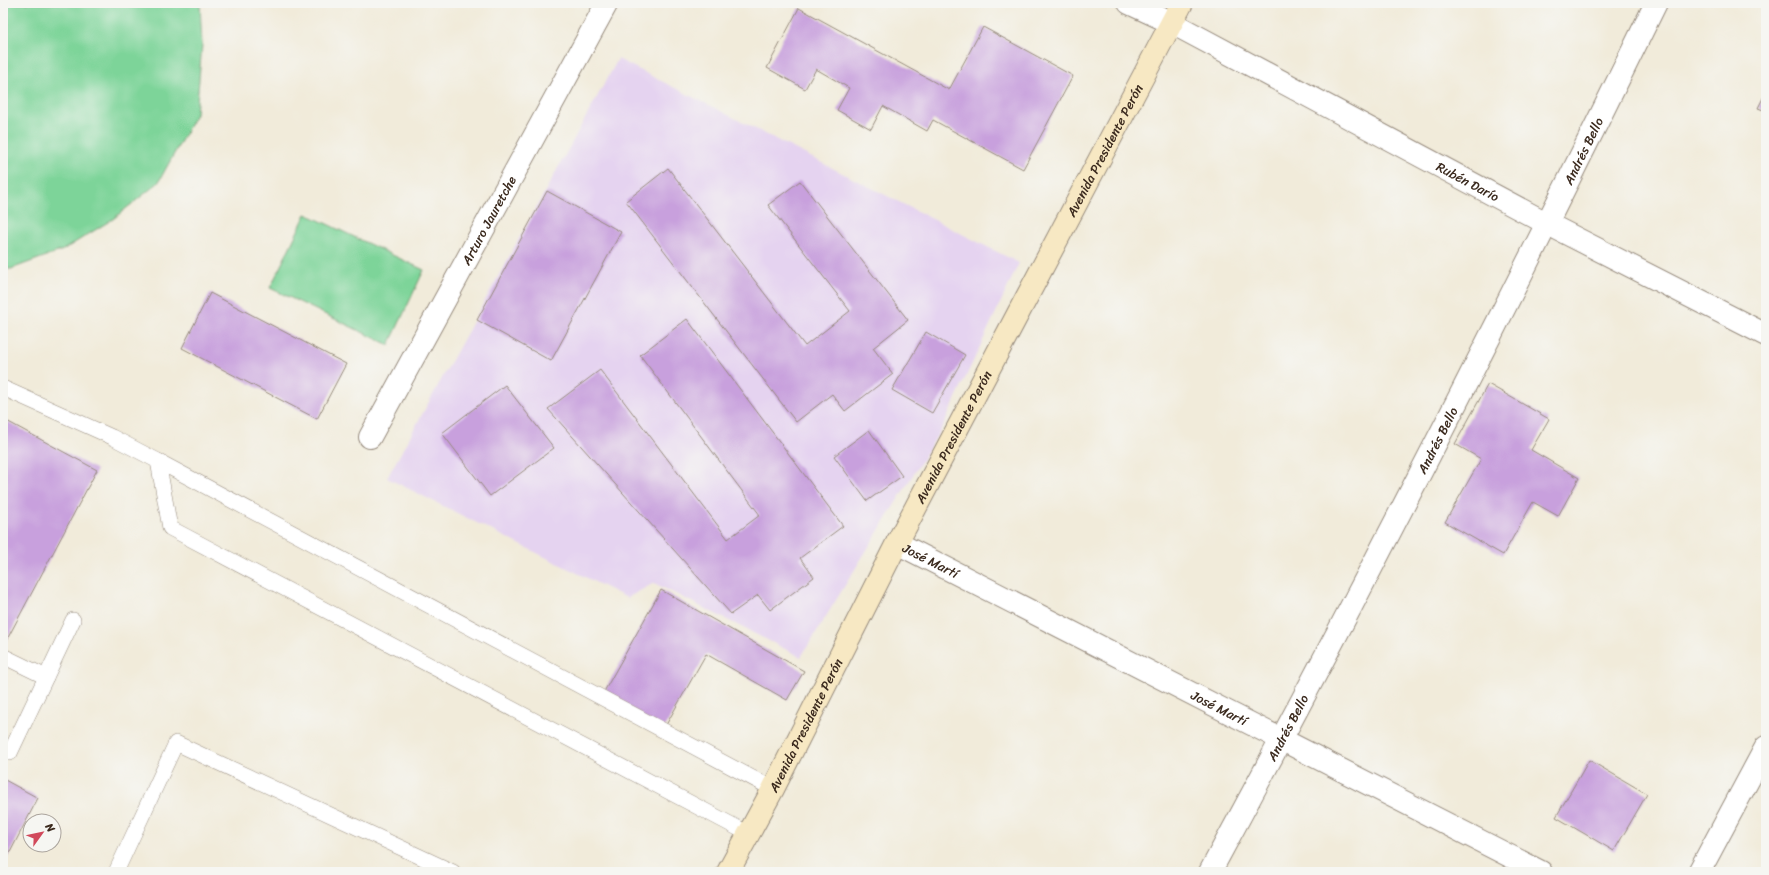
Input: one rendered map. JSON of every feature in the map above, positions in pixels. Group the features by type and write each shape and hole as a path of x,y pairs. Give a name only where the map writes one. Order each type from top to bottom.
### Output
{"main road":[{"name":"Avenida Presidente Perón","path":"728,872 773,789 897,543 1182,3"}],"street":[{"name":"Arturo Jauretche","path":"370,437 607,3"},
{"name":"Rubén Darío","path":"1129,3 1172,23 1548,224 1766,335"},
{"name":"Andrés Bello","path":"1210,872 1282,739 1548,224 1656,3"},
{"name":"José Martí","path":"897,543 1541,872"},
{"path":"1699,872 1766,747"}],"lane":[{"path":"3,388 112,437 773,789"},
{"path":"158,461 170,528 749,834"},
{"path":"3,749 10,753 73,620"},
{"path":"3,656 46,677"},
{"path":"116,872 176,742 453,872"}],"shaded area":[{"path":"618,59 1019,263 943,426 801,657 654,583 627,598 387,478"}],"green space":[{"path":"3,3 200,3 202,45 196,114 158,183 113,219 63,250 11,269 3,269"},
{"path":"306,214 424,270 389,345 270,288"}],"building":[{"path":"799,8 949,90 983,27 1073,76 1023,169 933,120 927,131 883,106 871,129 837,110 849,88 816,69 805,89 767,68"},
{"path":"1766,92 1766,111 1758,108"},
{"path":"668,168 805,346 850,311 768,205 800,181 908,320 873,348 893,374 845,411 832,394 796,422 626,201"},
{"path":"547,191 621,232 551,361 477,320"},
{"path":"210,293 346,364 317,419 182,348"},
{"path":"687,319 843,526 800,558 814,577 770,610 758,595 731,614 548,409 600,370 728,539 760,515 640,355"},
{"path":"926,332 965,355 932,413 892,390"},
{"path":"1488,384 1549,419 1531,450 1579,478 1558,516 1533,502 1503,555 1445,522 1481,459 1455,444"},
{"path":"505,385 554,448 490,496 442,433"},
{"path":"3,419 97,470 3,647"},
{"path":"869,430 902,476 867,501 834,456"},
{"path":"661,590 804,671 787,700 706,654 662,732 601,697"},
{"path":"1589,760 1647,794 1614,851 1556,817"},
{"path":"3,779 38,798 30,813 22,813 22,829 3,866"}]}
